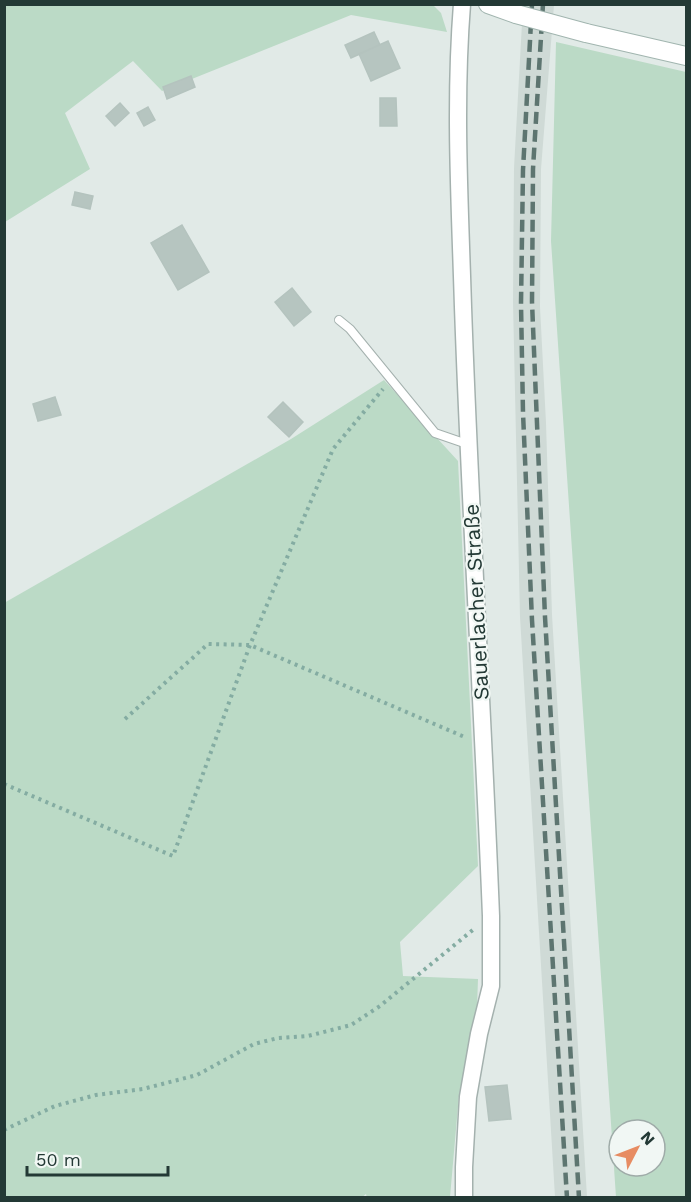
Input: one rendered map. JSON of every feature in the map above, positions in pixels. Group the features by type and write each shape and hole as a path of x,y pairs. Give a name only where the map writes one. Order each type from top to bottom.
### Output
{"main road":[{"path":"488,4 586,33 687,56"}],"street":[{"name":"Sauerlacher Straße","path":"462,4 459,42 459,178 467,444 491,916 491,986 479,1034 468,1097 464,1197"}],"lane":[{"path":"339,320 350,329 435,433 467,444"}],"path":[{"path":"4,784 173,856 250,645 333,449 391,379"},
{"path":"126,719 208,644 250,645 484,746"},
{"path":"4,1130 55,1106 96,1095 143,1089 197,1075 254,1044 278,1038 308,1036 351,1025 380,1006 491,916"}],"shaded area":[{"path":"523,5 554,5 541,169 540,307 552,615 587,1197 555,1197 520,617 513,302 514,168"}],"green space":[{"path":"4,5 433,5 441,13 447,32 351,15 162,91 133,61 65,113 90,169 5,222"},
{"path":"556,42 686,72 686,1197 616,1197 615,1178 667,1178 667,1118 611,1118 551,241"},
{"path":"384,380 458,461 478,866 400,942 403,976 478,979 476,1036 459,1095 450,1197 367,1198 366,1194 361,1198 5,1197 4,603 291,439"}],"building":[{"path":"374,32 380,45 351,58 345,45"},
{"path":"388,41 400,68 371,81 359,54"},
{"path":"191,76 195,87 167,99 163,87"},
{"path":"380,98 396,98 397,126 380,126"},
{"path":"120,103 129,113 115,126 106,116"},
{"path":"148,107 155,120 144,126 137,113"},
{"path":"75,192 93,196 90,209 72,205"},
{"path":"182,225 209,272 178,290 151,243"},
{"path":"292,288 311,312 294,326 275,302"},
{"path":"55,397 61,415 38,421 33,404"},
{"path":"283,402 303,422 289,437 268,417"},
{"path":"507,1085 511,1119 489,1121 485,1087"}],"railway":[{"path":"532,4 523,170 521,304 523,413 532,620 567,1198"},
{"path":"543,4 533,169 532,302 545,617 579,1198"}]}
